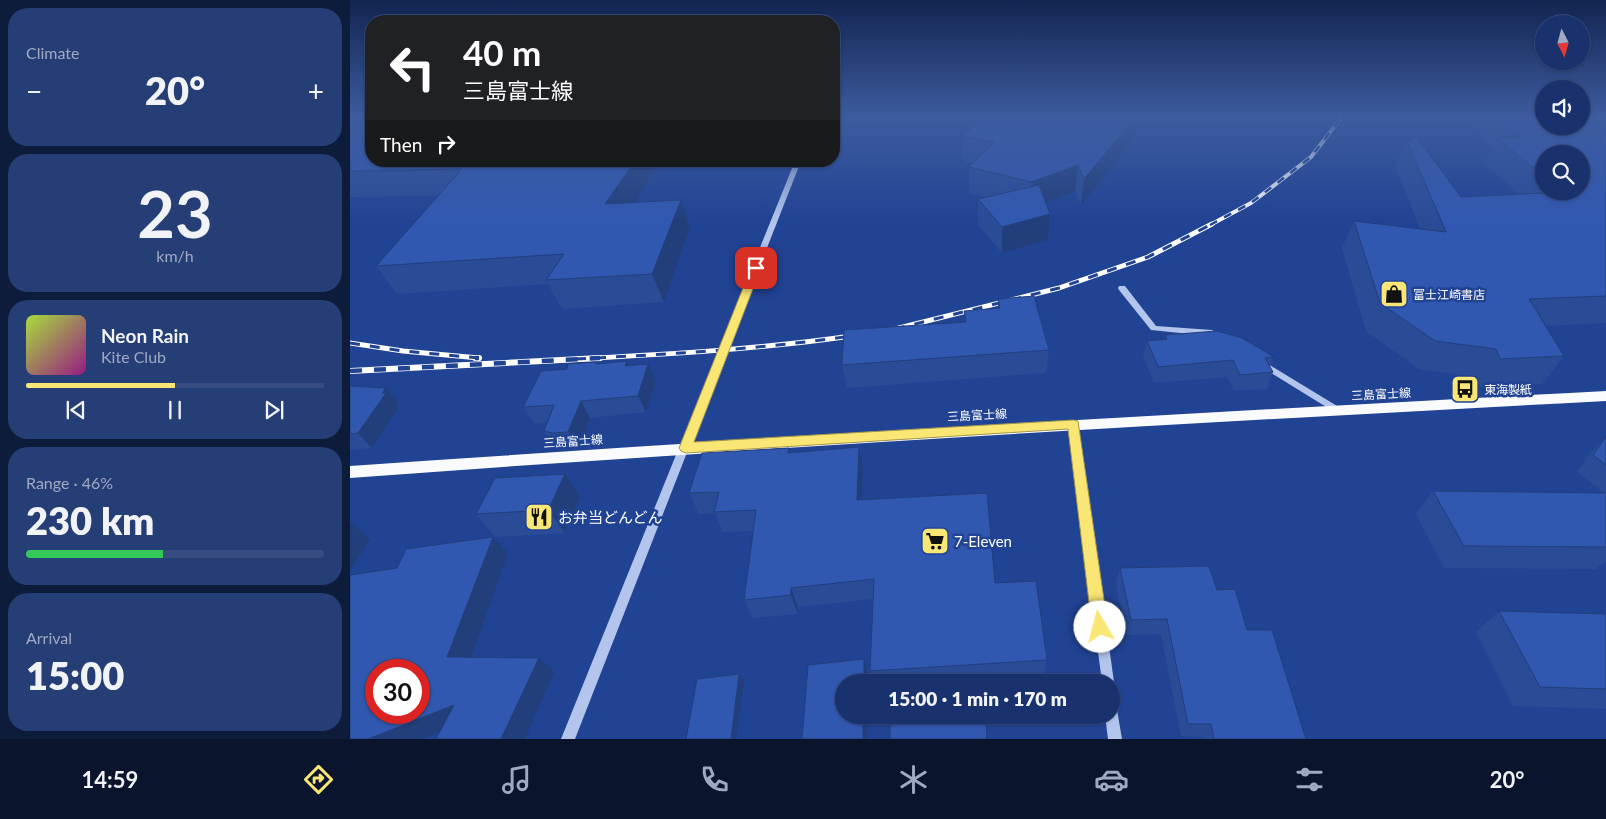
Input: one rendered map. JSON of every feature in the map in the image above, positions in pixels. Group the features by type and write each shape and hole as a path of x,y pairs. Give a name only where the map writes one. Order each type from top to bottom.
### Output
{"main road":[{"name":"三島富士線","path":"350,472 686,448 1073,424 1339,412 1606,396"}],"street":[{"path":"568,739 686,448 796,167"},
{"path":"1122,288 1154,328 1212,332 1221,338"},
{"path":"1255,359 1339,412"},
{"path":"1073,424 1107,674"},
{"path":"1113,724 1115,739"}],"building":[{"path":"350,152 365,152 365,167 631,167 605,204 681,200 652,274 546,280 564,254 376,266 462,169 350,171"},
{"path":"984,152 1106,152 1084,179 1078,165 1031,182 969,167"},
{"path":"1412,152 1428,152 1461,197 1535,193 1535,200 1590,200 1590,152 1606,152 1606,296 1529,299 1564,356 1500,359 1496,349 1435,341 1380,303 1354,221 1446,232"},
{"path":"1515,152 1535,152 1535,169"},
{"path":"1039,185 1050,214 1002,227 978,199"},
{"path":"1034,296 1049,350 842,365 844,330 966,322 964,311 1000,308 998,299"},
{"path":"1217,331 1242,338 1274,357 1265,358 1273,372 1240,375 1233,360 1158,367 1147,341 1167,339 1165,335"},
{"path":"627,361 625,366 648,364 638,396 581,401 568,432 552,433 544,431 554,405 523,407 541,371 567,369 568,364"},
{"path":"350,386 386,388 382,393 386,393 358,433 350,434"},
{"path":"1606,437 1606,465 1593,455"},
{"path":"859,447 857,500 987,493 995,583 1036,581 1047,660 870,671 874,579 791,588 791,595 744,600 756,510 714,512 719,492 689,493 702,453 789,448 788,453"},
{"path":"565,474 548,510 476,514 495,478"},
{"path":"1433,491 1606,493 1606,547 1464,546"},
{"path":"493,537 447,657 539,658 501,739 436,739 454,705 430,714 430,659 365,659 365,724 406,724 368,739 350,739 350,575 397,568 406,549"},
{"path":"1209,566 1217,590 1235,589 1247,630 1272,630 1306,739 1214,739 1211,724 1188,724 1167,619 1131,620 1120,568"},
{"path":"1499,611 1606,614 1606,689 1540,687"},
{"path":"864,659 864,674 835,674 835,724 863,724 863,739 802,739 808,665"},
{"path":"739,674 731,739 686,739 697,679"},
{"path":"986,724 987,739 890,739 890,725"}],"railway":[{"path":"1210,225 1251,203 1314,152"},
{"path":"895,329 1059,288 1148,257 1212,224"},
{"path":"576,359 753,347 858,335"},
{"path":"350,343 403,351 479,358 475,358"},
{"path":"350,371 600,358"}],"place":[{"name":"富士江崎書店","path":"1394,294"},
{"name":"東海製紙","path":"1465,389"},
{"name":"お弁当どんどん","path":"539,517"},
{"name":"7-Eleven","path":"935,541"}],"route":[{"path":"756,268 686,448 1073,424 1100,627"}]}
